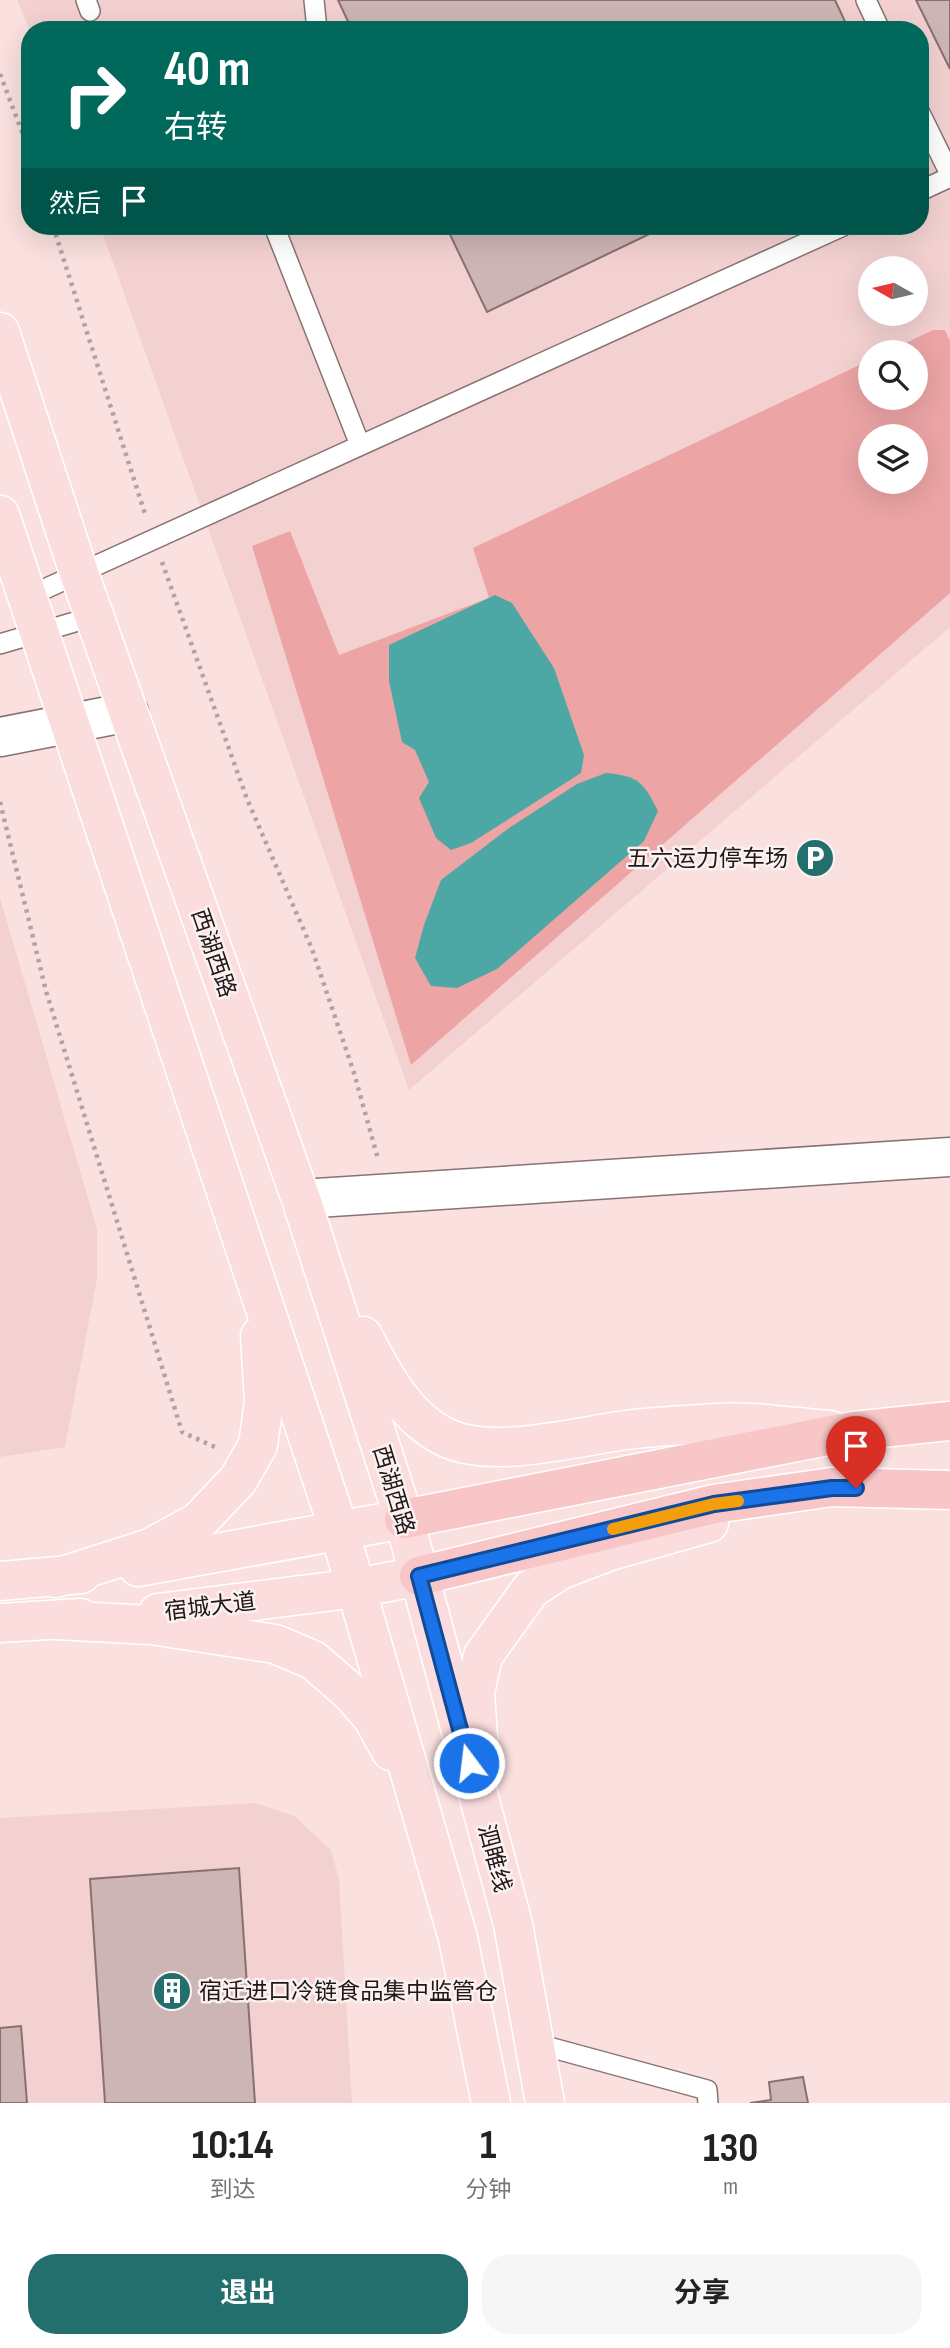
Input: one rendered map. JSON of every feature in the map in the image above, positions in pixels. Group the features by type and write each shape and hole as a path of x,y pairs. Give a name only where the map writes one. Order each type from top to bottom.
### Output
{"highway":[{"path":"404,1520 853,1431 950,1421"},
{"path":"419,1576 714,1504 832,1488 950,1490"}],"main road":[{"name":"西湖西路","path":"3,350 79,573 301,1199 404,1520 419,1576"},
{"path":"0,515 357,1588 458,1938 491,2103"},
{"path":"317,1248 389,1382 409,1411 445,1438 485,1448 543,1443 633,1429 723,1423 853,1431"},
{"path":"55,1578 150,1548 198,1522 238,1480 258,1445 264,1402 261,1343 251,1268"},
{"path":"484,1816 475,1692 483,1656 531,1589 560,1570 610,1551 832,1488"},
{"path":"0,1581 55,1578 153,1565 404,1520"},
{"name":"宿城大道","path":"0,1623 155,1613 357,1588 419,1576"},
{"name":"泗睢线","path":"419,1576 513,1924 545,2103"},
{"path":"56,1620 151,1625 202,1632 275,1644 313,1660 350,1692 372,1717 421,1807"}],"street":[{"path":"0,737 128,712"},
{"path":"301,1199 950,1157"}],"lane":[{"path":"314,0 316,21"},
{"path":"866,0 876,21"},
{"path":"929,132 950,176 929,186"},
{"path":"278,235 360,445"},
{"path":"27,597 823,235"},
{"path":"0,644 95,616"},
{"path":"534,2043 706,2090 708,2103"}],"path":[{"path":"0,74 21,129"},
{"path":"56,235 153,539 247,799 312,949 354,1073 388,1193"},
{"path":"0,802 46,991 182,1432 248,1462"}],"shaded area":[{"path":"17,0 950,0 950,627 409,1090 103,235 929,235 929,21 26,21"},
{"path":"933,330 945,330 950,341 950,593 411,1065 252,546 290,531 339,655 489,598 473,548 858,366 858,410 928,410 928,340 912,340"},
{"path":"0,898 97,1229 97,1279 65,1447 0,1457"},
{"path":"255,1803 294,1816 331,1850 339,1879 352,2103 0,2103 0,1818"}],"water":[{"path":"495,595 512,603 554,668 584,755 581,773 471,843 451,850 436,838 419,798 429,782 415,750 402,742 389,681 389,645"},
{"path":"606,773 626,776 639,782 653,801 658,811 644,841 497,969 457,988 431,986 415,958 441,880 509,828 577,784"}],"building":[{"path":"338,0 835,0 845,21 348,21"},
{"path":"916,0 950,0 950,69 929,26 929,21 926,21"},
{"path":"450,235 647,235 487,312"},
{"name":"宿迁进口冷链食品集中监管仓","path":"239,1868 255,2103 105,2103 90,1879"},
{"path":"21,2026 27,2103 0,2103 0,2028"},
{"path":"803,2077 808,2103 750,2103 771,2100 769,2082"}],"slow traffic":[{"path":"613,1529 714,1504 738,1501"}],"place":[{"name":"五六运力停车场","path":"815,858"},
{"name":"宿迁进口冷链食品集中监管仓","path":"172,1991"}],"route":[{"path":"469,1763 419,1576 714,1504 832,1488 856,1488"}]}
